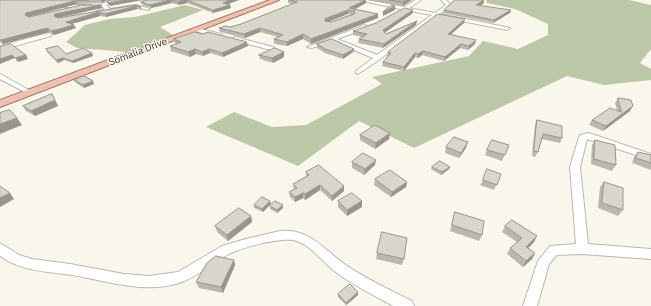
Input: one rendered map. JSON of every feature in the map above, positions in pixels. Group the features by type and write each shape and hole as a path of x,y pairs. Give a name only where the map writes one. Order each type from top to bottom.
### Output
{"main road":[{"name":"Somalia Drive","path":"0,99 267,0"},
{"name":"Somalia Drive","path":"0,104 276,0"}],"street":[{"path":"53,7 62,5 98,5 112,0"},
{"path":"360,0 507,28"},
{"path":"398,12 418,0"},
{"path":"358,72 433,15 440,13 449,4 443,0"},
{"path":"90,14 141,2"},
{"path":"98,5 108,10"},
{"path":"59,11 81,6"},
{"path":"128,6 140,6 148,9"},
{"path":"310,47 373,24"},
{"path":"197,30 271,48"},
{"path":"0,48 49,35"},
{"path":"333,39 378,58"},
{"path":"0,76 25,90"},
{"path":"582,249 575,167 583,137 589,136 651,157"},
{"path":"0,248 5,253 19,260 44,267 73,270 121,279 156,282 174,278 197,268 228,249 286,234 300,237 317,248 341,269 377,291 407,306"},
{"path":"530,306 544,261 554,250 582,249 651,254"}],"green space":[{"path":"486,0 629,0 651,5 651,49 640,63 651,69 651,80 604,85 567,76 414,148 359,121 298,166 206,127 234,112 272,127 306,125 382,84 372,77 469,56 483,41 518,49 548,35 548,24 515,9 487,3"},
{"path":"185,5 203,10 160,27 173,35 128,52 77,48 66,42 85,25 109,19 135,17"}],"building":[{"path":"0,0 90,0 75,1 26,13 25,15 29,17 81,5 101,5 55,14 54,16 58,18 135,5 141,7 136,6 105,14 99,12 66,22 74,25 52,31 47,28 0,40"},
{"path":"111,0 127,0 107,2"},
{"path":"146,0 170,0 150,5 141,2"},
{"path":"172,0 185,0 178,2"},
{"path":"187,0 230,0 223,3 230,5 213,10"},
{"path":"290,0 366,0 349,8 378,14 311,39 303,34 287,42 274,39 283,35 260,28 244,34 219,28 241,24 297,2","holes":["349,10 355,11 354,14 331,22 325,21 325,19"]},
{"path":"390,0 407,0 403,2"},
{"path":"455,0 484,0 476,5 511,10 494,20 444,10"},
{"path":"392,5 395,6 383,12"},
{"path":"405,8 413,10 383,30 386,34 417,21 384,44 359,39 367,34 353,31 376,23"},
{"path":"438,14 465,19 448,34 476,40 469,46 461,44 445,57 423,51 418,54 415,53 404,67 383,62 391,53 388,52"},
{"path":"195,32 202,34 208,32 247,42 222,53 209,49 202,52 195,49 188,52 170,46 181,42 174,39"},
{"path":"332,39 354,49 343,55 325,49 317,44"},
{"path":"11,44 26,55 15,58 12,55 0,59 0,47"},
{"path":"58,46 66,54 83,48 92,53 72,61 63,58 56,60 46,49"},
{"path":"275,48 284,52 272,58 259,55"},
{"path":"84,76 93,81 83,85 74,80"},
{"path":"52,94 55,100 31,111 23,106"},
{"path":"618,98 631,100 633,106 606,126 592,120 610,108 621,112"},
{"path":"10,110 17,118 0,124 0,113"},
{"path":"537,120 562,126 562,138 543,134 538,152 534,151"},
{"path":"375,125 390,133 376,143 360,135"},
{"path":"454,137 468,142 461,153 446,147"},
{"path":"492,140 509,145 505,155 487,150"},
{"path":"595,140 615,145 616,165 594,159"},
{"path":"638,152 651,155 651,163 636,158"},
{"path":"363,153 376,160 365,169 352,162"},
{"path":"440,161 450,167 442,172 432,167"},
{"path":"319,165 344,186 332,196 320,185 305,194 303,193 295,197 289,192 297,188 293,184 309,175 306,172"},
{"path":"487,169 501,174 497,185 483,180"},
{"path":"390,170 407,182 392,192 375,179"},
{"path":"604,182 623,188 623,210 602,203"},
{"path":"0,186 10,193 0,198"},
{"path":"352,193 362,201 347,210 338,201"},
{"path":"262,197 270,201 262,209 254,205"},
{"path":"275,201 283,205 277,210 270,206"},
{"path":"239,208 251,216 227,235 215,226"},
{"path":"455,212 484,221 482,235 452,225"},
{"path":"512,220 537,236 526,247 535,253 526,261 510,248 522,238 505,226"},
{"path":"382,232 407,238 404,259 377,253"},
{"path":"216,256 234,260 221,287 196,282 207,263"},
{"path":"350,284 358,292 346,303 338,294"}]}
